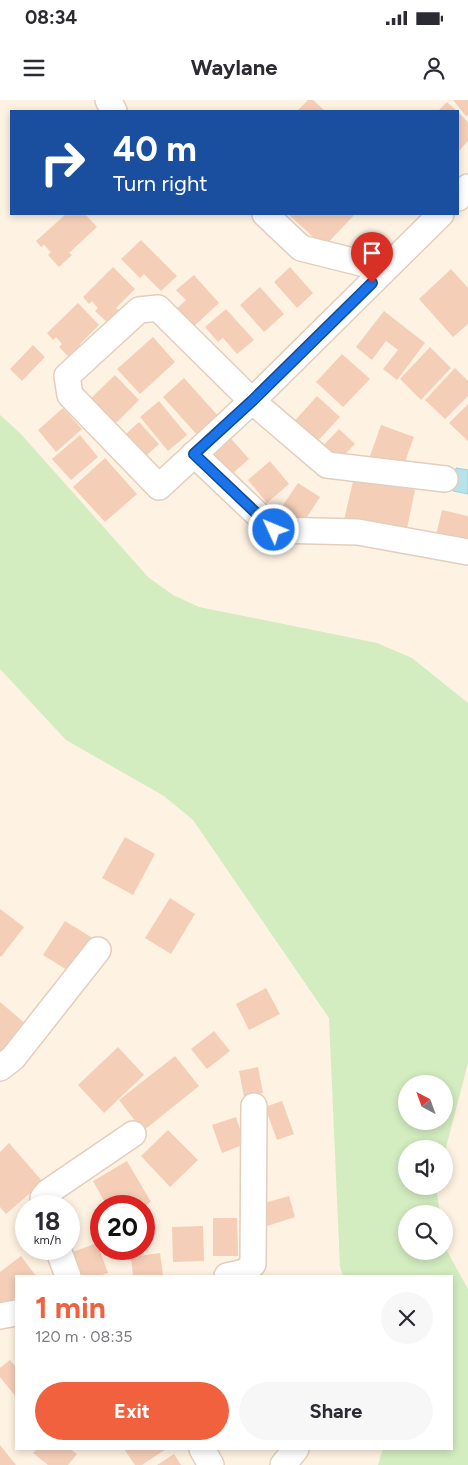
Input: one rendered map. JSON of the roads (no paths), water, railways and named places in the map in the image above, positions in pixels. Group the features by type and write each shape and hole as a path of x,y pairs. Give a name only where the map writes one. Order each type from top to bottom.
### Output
{"street":[{"path":"459,197 468,187"},
{"path":"266,215 301,248 385,269"},
{"path":"440,215 252,401 159,487 70,395 67,376 139,310 158,308 252,401 328,464 445,479"},
{"path":"194,454 274,530 358,532 468,552"},
{"path":"0,1068 12,1058 98,950"},
{"path":"232,1275 246,1272 253,1264 254,1106"},
{"path":"46,1195 134,1134"},
{"path":"62,1260 68,1275"},
{"path":"0,1316 15,1314"},
{"path":"203,1450 211,1465"},
{"path":"283,1465 295,1450"}],"water":[{"path":"456,468 468,470 468,494 453,491"}]}
